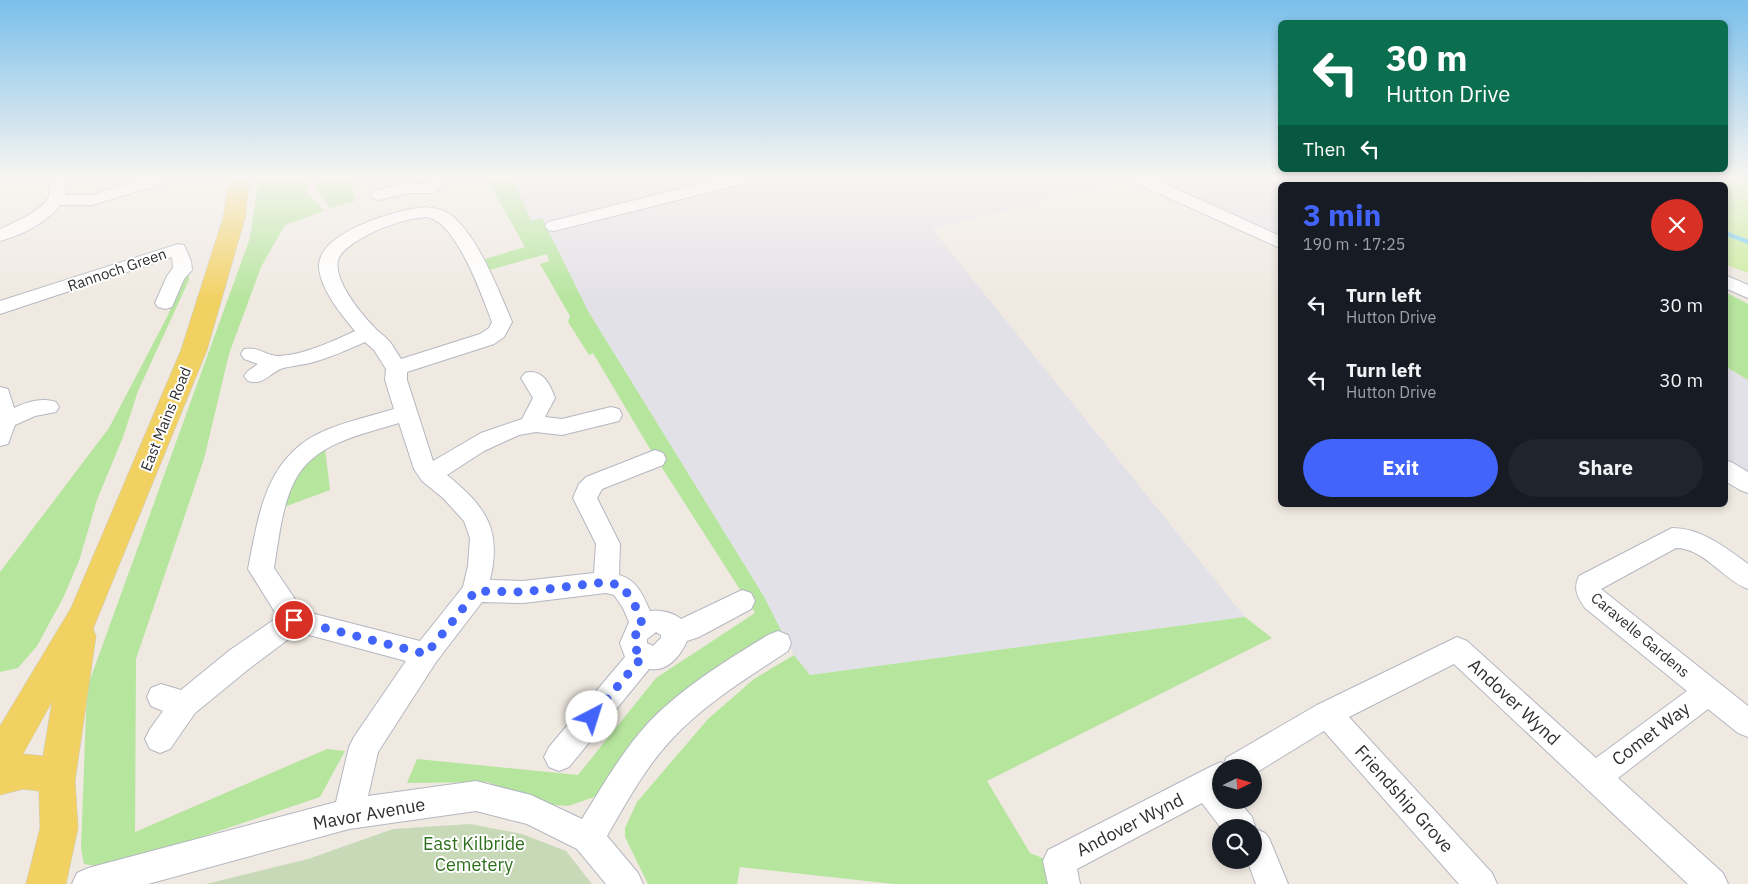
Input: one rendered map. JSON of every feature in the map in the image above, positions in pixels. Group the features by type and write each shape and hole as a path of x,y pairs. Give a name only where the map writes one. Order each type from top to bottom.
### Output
{"main road":[{"name":"East Mains Road","path":"0,760 84,615 194,350 234,218"},
{"name":"East Mains Road","path":"46,884 58,828 57,781 84,615"},
{"path":"0,777 17,772 41,772 57,781"}],"street":[{"path":"0,236 35,217"},
{"path":"349,814 364,747 426,654 475,591 481,566 482,538 479,525 473,514 451,492 430,475 422,463 396,380 396,368 381,344 368,333 354,316 329,276 329,260 351,236 365,229 402,217"},
{"path":"396,368 487,339 497,332 502,322 476,263 452,226 442,217"},
{"path":"554,226 588,217"},
{"path":"1224,217 1278,242"},
{"name":"Rannoch Green","path":"0,308 178,249 183,270 176,276 165,303"},
{"path":"1728,269 1748,277"},
{"path":"1728,282 1748,292"},
{"path":"255,376 274,363 317,354 368,333"},
{"path":"251,354 274,363"},
{"path":"530,424 544,398 542,391 532,378"},
{"path":"0,394 3,429 32,409 48,407"},
{"path":"406,413 332,436 309,450 293,463 283,478 266,536 261,569 294,620 426,654"},
{"path":"430,475 478,443 506,431 530,424 560,427 575,425 610,415"},
{"path":"606,582 608,544 584,498 587,490 594,483 655,459"},
{"path":"1728,471 1748,484"},
{"name":"Caravelle Gardens","path":"1748,578 1692,540 1680,537 1672,538 1588,584 1588,591 1594,600 1748,724"},
{"path":"475,591 523,592 606,582 622,586 634,603 643,626"},
{"path":"675,632 690,629 742,602"},
{"path":"160,739 173,701 240,659 294,620"},
{"path":"662,621 668,624 675,632 673,644 663,654 643,656 634,648 633,642 638,630 649,622 662,621"},
{"path":"588,838 620,785 661,730 714,684 778,643"},
{"name":"Andover Wynd","path":"1252,759 1327,714 1457,649 1712,884"},
{"path":"559,757 643,656"},
{"name":"Comet Way","path":"1595,777 1708,692"},
{"name":"Friendship Grove","path":"1327,714 1481,884"},
{"name":"Andover Wynd","path":"1064,884 1059,861 1212,782"},
{"name":"Mavor Avenue","path":"88,884 349,814 476,796 531,810 588,838 627,884"},
{"path":"1262,859 1272,884"}],"shaded area":[{"path":"530,217 979,217 932,229 1245,617 810,675 794,655 763,595 588,311 542,218 532,221"},
{"path":"1237,217 1278,217 1278,236"},
{"path":"1728,368 1748,380 1748,480 1728,468"}],"green space":[{"path":"253,217 307,217 285,225 261,267 229,354 204,459 136,659 135,832 327,749 345,751 320,797 109,868 84,864 81,848 87,688 250,238"},
{"path":"508,217 529,217 531,221 542,218 588,311 763,595 781,630 740,655 610,786 594,797 568,806 540,804 488,782 407,783 417,759 578,775 656,678 755,613 650,449 593,353 589,355 568,322 570,316 540,264 549,261 547,254 489,270 485,259 525,247"},
{"path":"1728,217 1748,217 1748,273 1728,265"},
{"path":"189,265 189,280 138,391 123,437 97,500 79,561 63,598 37,646 18,668 0,672 0,572 109,428 167,317"},
{"path":"1728,294 1748,304 1748,380 1728,368"},
{"path":"325,449 330,490 284,507 298,473 309,461"},
{"path":"1245,617 1272,638 987,781 1030,853 1045,859 1055,884 894,884 740,867 737,884 648,884 625,837 625,828 637,802 708,719 754,679 794,655 810,675"},
{"name":"East Kilbride Cemetery","path":"470,824 522,834 566,851 592,884 206,884 308,859 393,829"}],"waterway":[{"path":"1728,234 1748,242"}],"route":[{"path":"294,620 426,654 475,591 523,592 606,582 622,586 634,603 643,626 634,636 633,642 634,648 643,656 592,717"}]}
